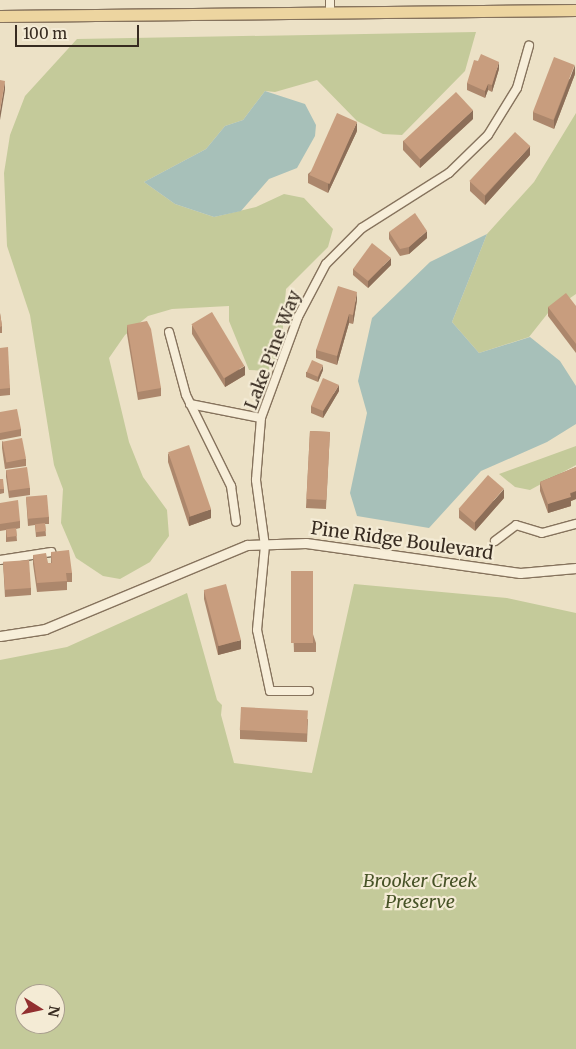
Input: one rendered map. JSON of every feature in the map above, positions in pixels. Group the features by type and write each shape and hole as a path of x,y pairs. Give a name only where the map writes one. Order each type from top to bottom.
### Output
{"main road":[{"path":"0,16 576,10"}],"street":[{"path":"330,0 330,13"},
{"name":"Lake Pine Way","path":"309,691 270,691 258,630 265,546 256,480 261,418 298,317 326,264 362,228 449,173 488,135 517,88 529,46"},
{"path":"169,332 190,404 231,486 236,522"},
{"path":"190,404 261,418"},
{"path":"495,540 516,525 542,533 576,524"},
{"name":"Pine Ridge Boulevard","path":"0,636 45,629 232,548 327,545 520,573 576,568"},
{"path":"0,560 51,552"}],"green space":[{"path":"476,32 465,71 402,135 383,134 357,121 317,80 275,92 265,91 243,120 225,126 206,149 144,182 175,204 214,217 256,207 284,194 304,198 333,229 328,247 286,289 281,350 268,371 249,370 229,321 229,306 172,309 148,316 125,335 109,358 129,442 143,477 167,510 169,536 150,562 120,579 103,576 76,558 61,523 63,489 54,465 30,315 7,246 4,173 10,135 25,96 77,39"},
{"path":"576,113 576,294 548,313 529,337 479,353 452,322 487,234 534,182"},
{"path":"576,446 576,465 530,490 515,487 499,474"},
{"name":"Brooker Creek Preserve","path":"354,584 507,598 576,613 576,1049 0,1049 0,660 67,647 187,593 217,700 222,705 221,715 234,763 312,773"}],"water":[{"path":"265,91 305,104 316,125 315,136 297,168 269,179 241,211 214,217 175,204 144,182 206,149 225,126 243,120"},
{"path":"487,234 452,322 479,353 530,337 560,361 576,386 576,424 547,442 481,471 429,528 357,516 350,493 367,413 358,381 372,318 430,262"}],"building":[{"path":"481,54 499,62 492,85 488,84 485,91 467,83 474,60 478,61"},
{"path":"554,57 575,65 553,120 533,112"},
{"path":"0,80 5,81 0,111"},
{"path":"456,92 473,110 420,159 403,141"},
{"path":"337,113 357,122 329,184 309,175"},
{"path":"515,132 530,146 485,195 469,181"},
{"path":"415,213 427,231 409,247 400,249 389,232"},
{"path":"372,243 391,258 368,281 353,269"},
{"path":"338,286 357,292 353,315 349,314 337,356 316,350"},
{"path":"566,293 576,306 576,344 548,307"},
{"path":"212,312 244,366 224,378 191,324"},
{"path":"147,321 151,329 161,388 138,392 127,325"},
{"path":"8,347 10,388 0,389 0,348"},
{"path":"312,360 323,365 318,377 307,372"},
{"path":"323,378 339,385 323,411 311,406"},
{"path":"17,409 21,429 0,433 0,412"},
{"path":"310,431 330,432 326,500 306,499"},
{"path":"22,438 26,459 6,462 2,442"},
{"path":"189,445 211,509 190,516 168,452"},
{"path":"27,467 30,488 9,491 6,470"},
{"path":"576,467 576,491 570,493 571,497 548,504 540,482"},
{"path":"488,475 504,489 474,523 458,509"},
{"path":"0,479 3,479 4,489 0,489"},
{"path":"47,495 49,517 28,519 26,497"},
{"path":"18,500 20,521 0,524 0,503"},
{"path":"45,523 46,531 36,532 35,524"},
{"path":"16,528 17,536 7,537 6,529"},
{"path":"69,550 72,573 66,573 67,581 37,583 33,555 46,553 48,563 52,563 51,552"},
{"path":"29,560 31,588 5,590 3,562"},
{"path":"291,571 313,571 313,643 291,643"},
{"path":"226,584 241,640 219,646 204,590"},
{"path":"241,707 308,711 307,733 240,730"}]}
